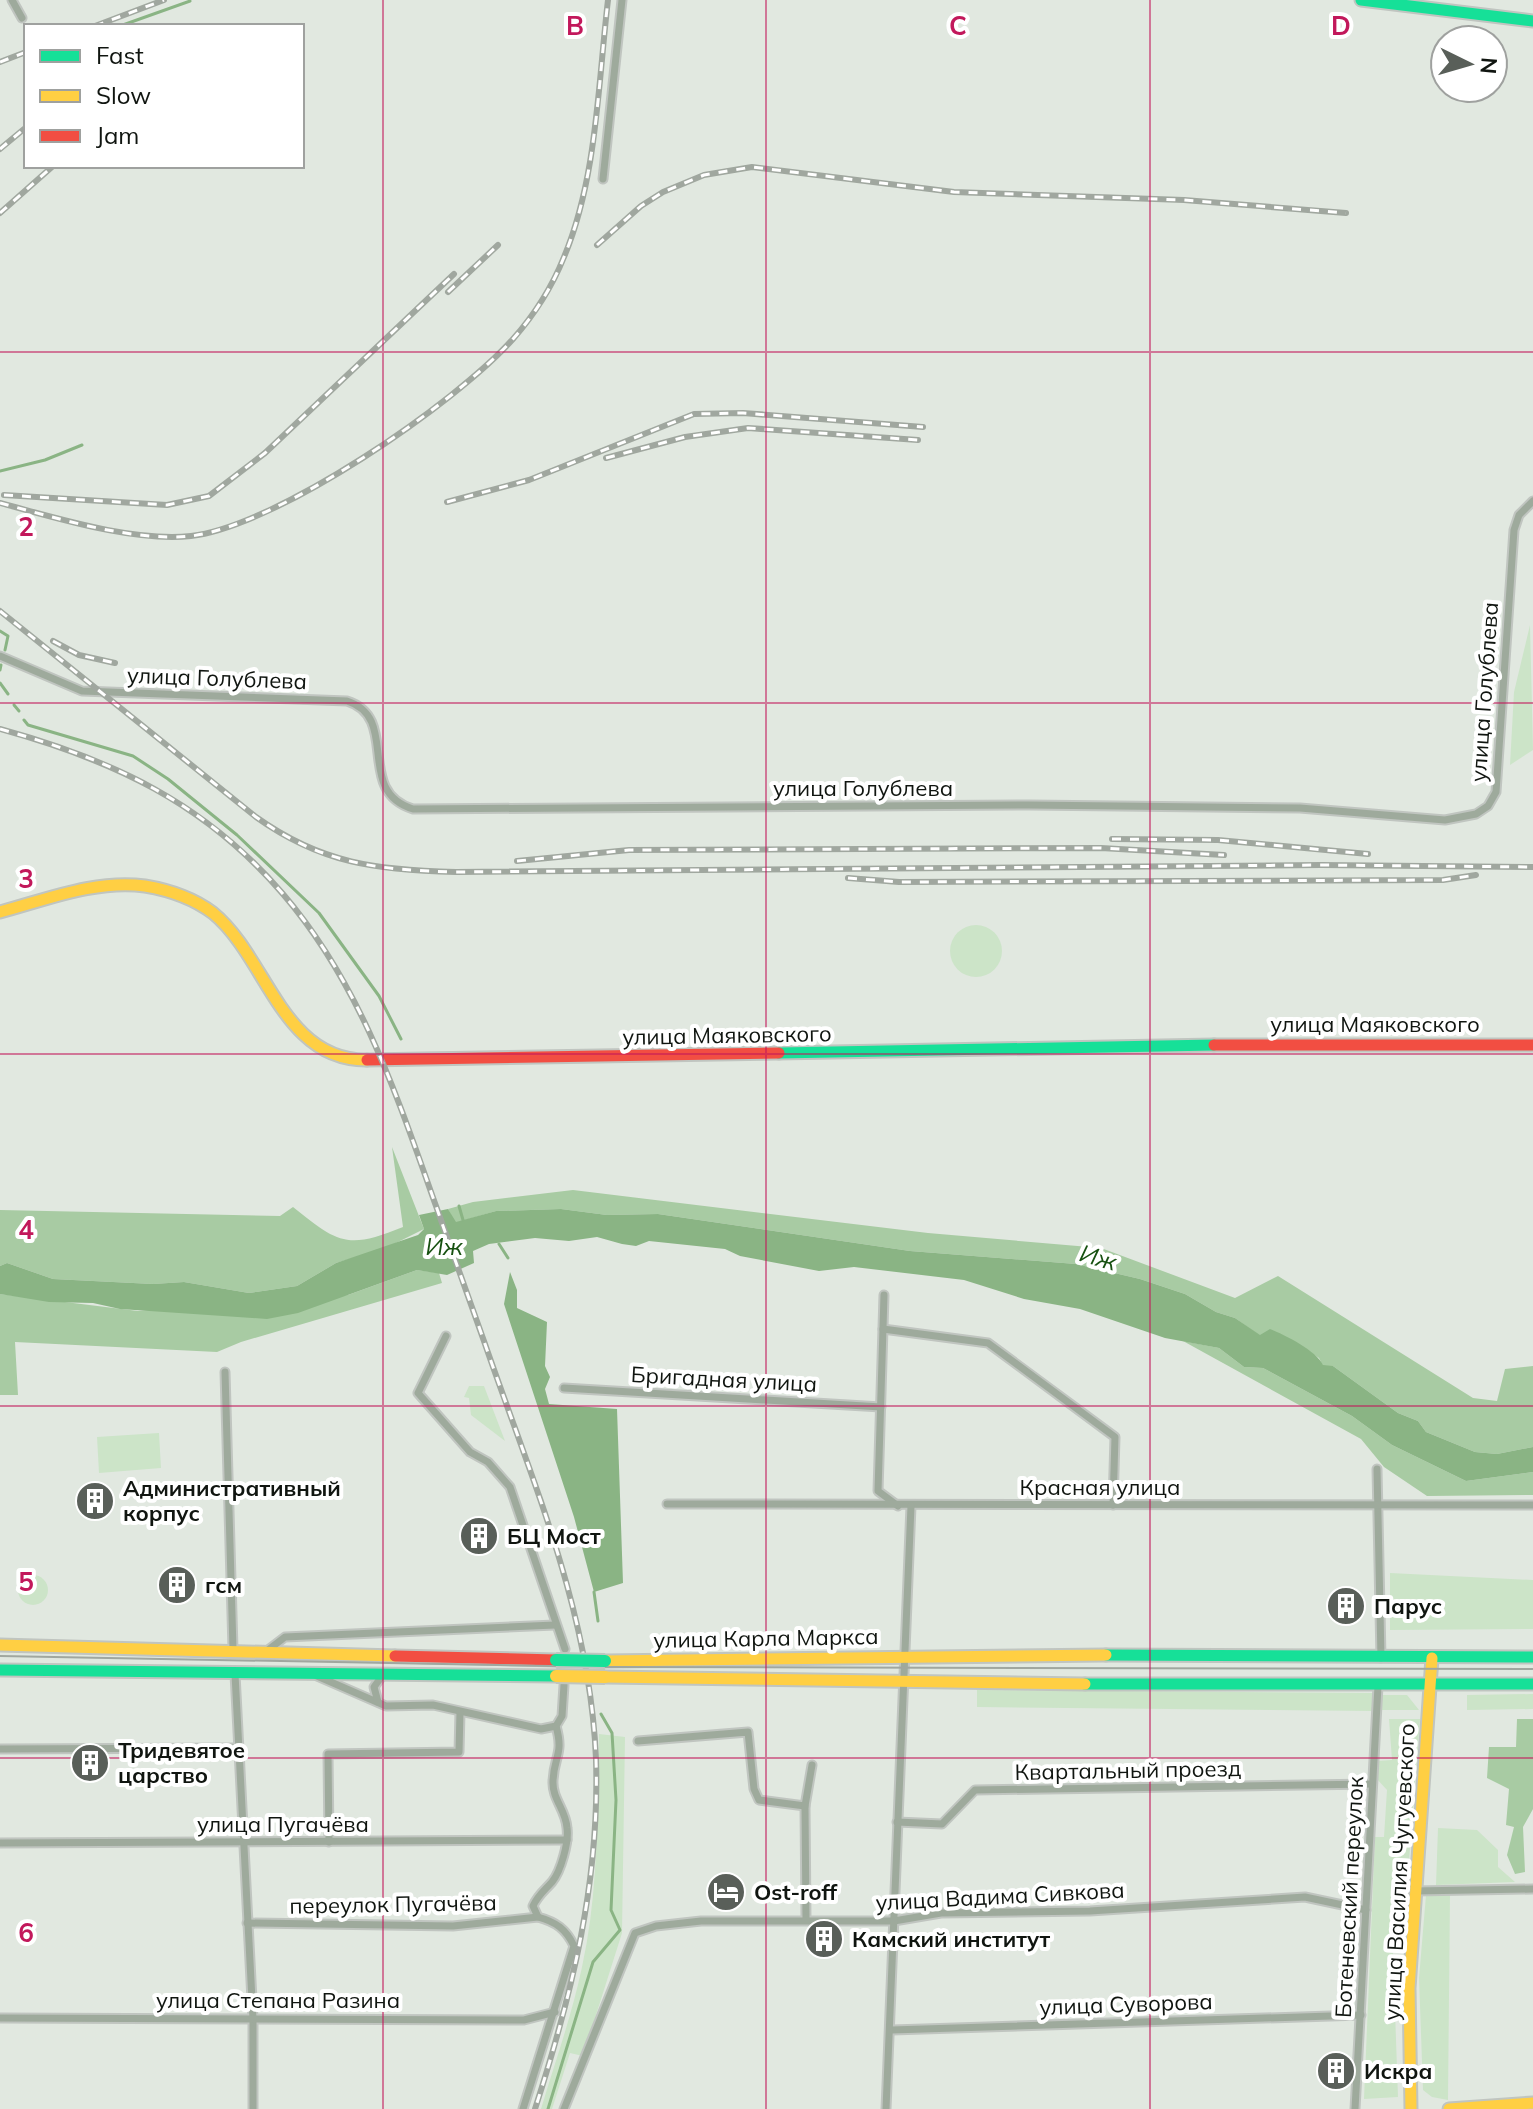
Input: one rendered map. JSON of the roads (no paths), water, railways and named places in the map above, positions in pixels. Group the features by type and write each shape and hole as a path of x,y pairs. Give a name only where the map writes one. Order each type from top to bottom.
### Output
{"main road":[{"path":"1361,0 1533,21"},
{"name":"улица Маяковского","path":"0,912 121,885 146,886 190,900 228,926 246,949 281,1010 308,1041 323,1051 353,1060 1284,1044 1533,1045"},
{"name":"улица Карла Маркса","path":"0,1645 266,1652 560,1654 605,1661 905,1656 1533,1657"},
{"path":"233,1649 235,1674"},
{"name":"улица Василия Чугуевского","path":"1411,2109 1409,1988 1432,1658"},
{"name":"улица Карла Маркса","path":"0,1670 235,1674 308,1672 560,1681 605,1677 1378,1686 1533,1684"},
{"path":"1449,2109 1533,2103"}],"street":[{"path":"12,0 22,18"},
{"path":"603,179 622,0"},
{"name":"улица Голублева","path":"0,656 82,691 328,700 358,705 368,713 374,729 383,785 389,797 413,809 1300,808 1461,819 1488,806 1496,792 1514,530 1519,515 1533,501"},
{"path":"884,1295 878,1491 898,1506"},
{"path":"883,1329 988,1343 1115,1437 1113,1505"},
{"path":"446,1336 418,1393 470,1452 488,1462 510,1487 555,1625 560,1654"},
{"path":"225,1372 233,1649"},
{"name":"Бригадная улица","path":"564,1388 881,1407"},
{"path":"1377,1469 1381,1658"},
{"name":"Красная улица","path":"667,1504 1533,1505"},
{"path":"886,2109 892,2030 897,1822 911,1506"},
{"path":"266,1652 285,1637 482,1631 555,1625"},
{"path":"308,1672 386,1706 433,1705 541,1729 556,1726"},
{"path":"235,1674 253,2019 253,2109"},
{"path":"378,1702 374,1687 377,1680 395,1674"},
{"path":"523,2109 574,1946 568,1932 538,1917 533,1906 538,1894 555,1879 567,1840 567,1826 553,1796 553,1779 562,1748 556,1726 562,1716 560,1681"},
{"name":"Ботеневский переулок","path":"1355,2109 1378,1686"},
{"path":"329,1842 328,1754 459,1752 460,1712"},
{"path":"638,1741 748,1732 754,1789 759,1800 805,1806"},
{"path":"0,1749 239,1748"},
{"path":"806,1920 805,1806 812,1765"},
{"name":"Квартальный проезд","path":"897,1822 942,1824 975,1790 1372,1784"},
{"name":"улица Пугачёва","path":"0,1843 567,1840"},
{"path":"1415,1891 1533,1889"},
{"name":"улица Вадима Сивкова","path":"564,2109 635,1933 656,1926 701,1921 894,1921 941,1913 1090,1911 1305,1897 1366,1910"},
{"name":"переулок Пугачёва","path":"247,1923 453,1926 538,1917"},
{"name":"улица Степана Разина","path":"0,2018 109,2016 240,2021 524,2020 555,2012"},
{"name":"улица Суворова","path":"892,2030 1361,2015"}],"water":[{"name":"Иж","path":"448,1209 456,1222 496,1211 561,1209 607,1215 658,1214 910,1251 1076,1264 1140,1279 1185,1294 1216,1312 1235,1318 1260,1335 1270,1329 1292,1339 1314,1354 1323,1365 1333,1366 1398,1413 1418,1421 1426,1432 1475,1452 1497,1454 1533,1447 1533,1472 1466,1481 1392,1445 1352,1416 1263,1368 1244,1367 1219,1348 1165,1338 1080,1309 1024,1299 964,1280 854,1267 819,1271 740,1256 725,1249 649,1241 636,1246 597,1237 569,1241 535,1238 489,1244 473,1251 474,1263 447,1275 417,1270 298,1313 267,1319 120,1309 93,1303 49,1302 0,1294 0,1266 7,1263 53,1279 153,1284 184,1282 249,1293 297,1286 336,1263 418,1235 424,1229 419,1215"},
{"path":"510,1272 517,1290 517,1308 547,1322 545,1366 550,1377 545,1389 549,1404 617,1409 623,1583 594,1592 574,1517 504,1304"}],"waterway":[{"path":"126,24 190,1"},
{"path":"0,471 45,460 82,445"},
{"path":"0,631 8,636 5,650"},
{"path":"0,670 1,665"},
{"path":"0,683 8,694"},
{"path":"14,705 19,711"},
{"path":"24,720 28,725 133,756 168,779 237,835 319,913 379,996 401,1039"},
{"path":"459,1206 463,1220"},
{"path":"499,1244 508,1258"},
{"path":"594,1592 598,1621"},
{"path":"548,2109 593,1962 620,1930 611,1910 616,1800 612,1733 601,1714"}],"tram line":[{"path":"0,1656 605,1667 1533,1669"}],"railway":[{"path":"100,24 164,0"},
{"path":"0,503 120,532 191,536 227,527 315,486 362,458 450,396 486,366 521,330 548,290 564,257 575,227 590,163 608,0"},
{"path":"0,62 24,53"},
{"path":"0,149 24,129"},
{"path":"597,245 641,206 663,192 704,175 752,167 954,192 1184,200 1346,213"},
{"path":"0,213 51,168"},
{"path":"448,292 498,245"},
{"path":"4,495 167,505 209,496 265,453 454,274"},
{"path":"447,502 529,480 694,414 743,413 923,427"},
{"path":"606,458 685,437 748,428 918,440"},
{"path":"0,611 256,817 280,833 327,855 375,866 456,872 1321,865 1533,867"},
{"path":"53,641 79,655 115,663"},
{"path":"0,729 81,755 155,789 222,834 253,862 283,894 334,966 391,1083 556,1547 583,1651 591,1705 596,1804 588,1893 572,1980 535,2109"},
{"path":"1112,839 1218,840 1368,854"},
{"path":"517,861 629,850 1101,848 1224,855"},
{"path":"848,878 899,882 1443,880 1476,875"}],"place":[{"name":"Административный корпус","path":"95,1501"},
{"name":"БЦ Мост","path":"479,1536"},
{"name":"гсм","path":"177,1585"},
{"name":"Парус","path":"1346,1606"},
{"name":"Тридевятое царство","path":"90,1763"},
{"name":"Ost-roff","path":"726,1892"},
{"name":"Камский институт","path":"824,1939"},
{"name":"Искра","path":"1336,2071"}]}
